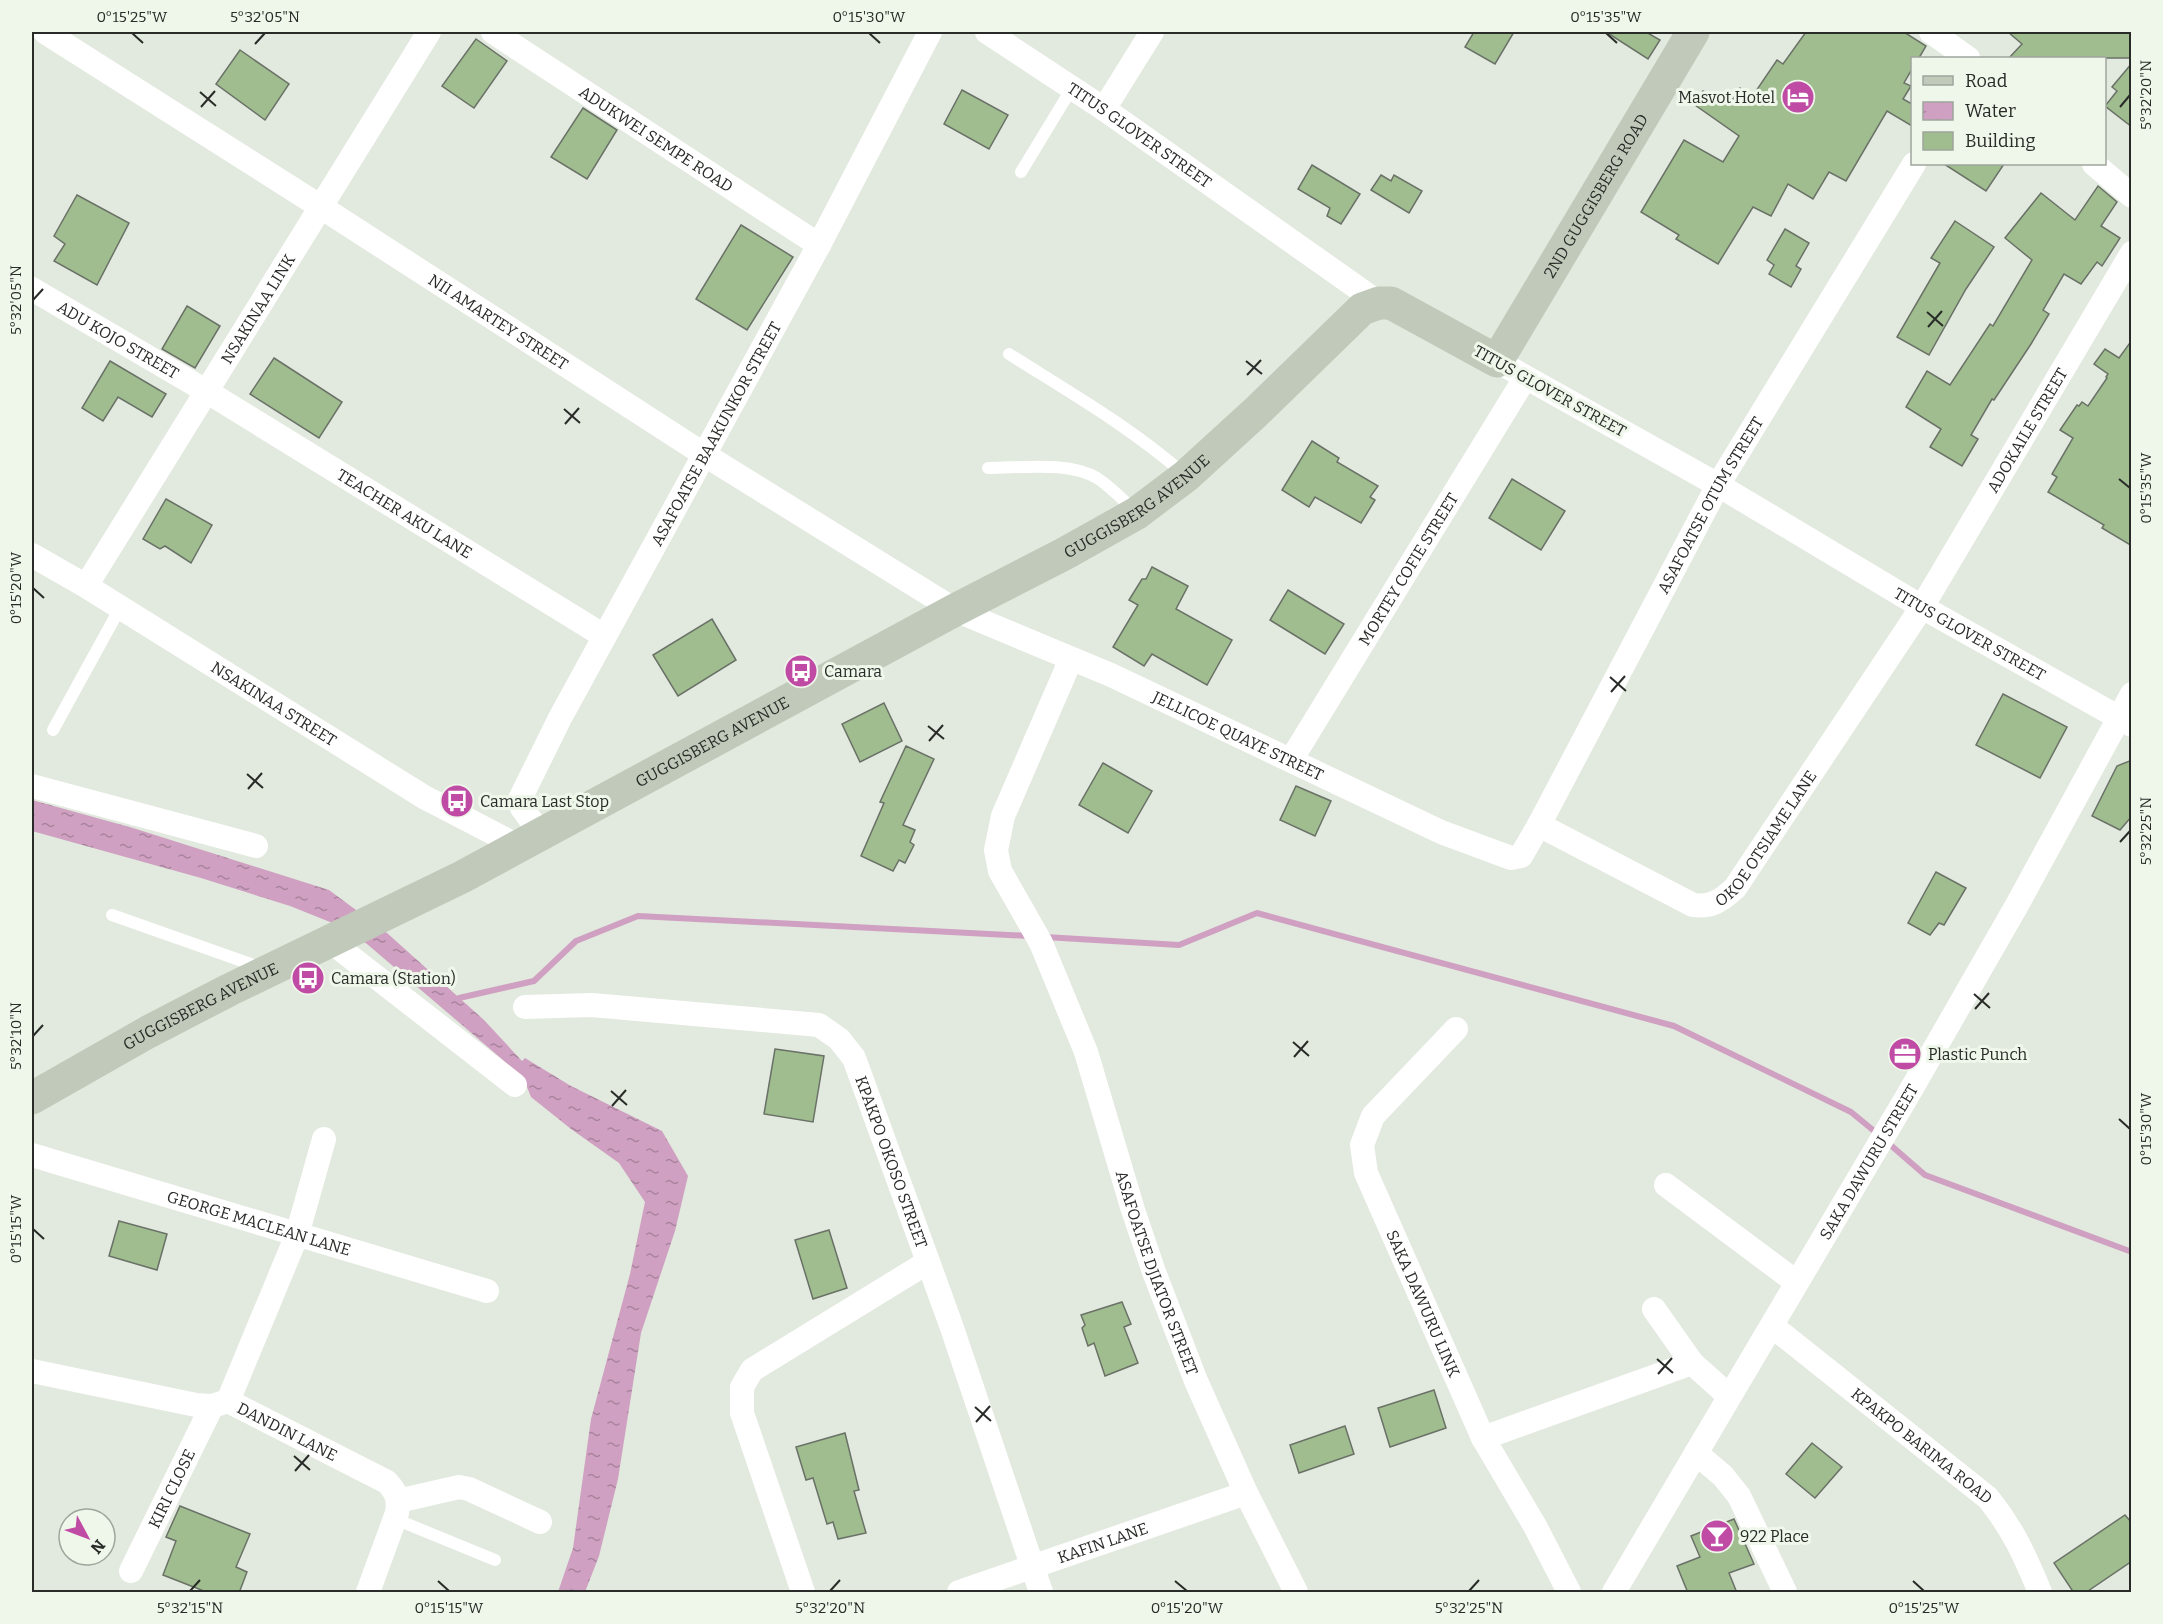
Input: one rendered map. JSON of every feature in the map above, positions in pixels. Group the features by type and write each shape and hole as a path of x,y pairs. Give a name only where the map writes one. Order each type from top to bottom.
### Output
{"main road":[{"name":"2ND GUGGISBERG ROAD","path":"1497,362 1693,32"},
{"name":"TITUS GLOVER STREET","path":"1379,303 1391,303 1497,362"},
{"name":"GUGGISBERG AVENUE","path":"32,1098 148,1032 269,970 462,877 955,610 1065,554 1137,513 1186,476 1362,309 1379,303"}],"street":[{"name":"NII AMARTEY STREET","path":"45,32 705,455 955,610"},
{"name":"NSAKINAA LINK","path":"86,586 429,32"},
{"name":"ADUKWEI SEMPE ROAD","path":"493,32 819,245"},
{"name":"ASAFOATSE BAAKUNKOR STREET","path":"530,840 520,799 560,718 819,245 930,32"},
{"name":"TITUS GLOVER STREET","path":"987,32 1104,110 1379,303"},
{"path":"1104,110 1152,32"},
{"path":"1930,32 1967,57"},
{"name":"ASAFOATSE OTUM STREET","path":"1521,855 1718,485 1913,165"},
{"path":"2095,165 2132,196"},
{"name":"ADOKAILE STREET","path":"1922,607 2132,253"},
{"name":"ADU KOJO STREET","path":"32,289 206,391"},
{"name":"TITUS GLOVER STREET","path":"1497,362 1718,485 1922,607 2125,721"},
{"name":"MORTEY COFIE STREET","path":"1291,760 1525,378"},
{"name":"TEACHER AKU LANE","path":"206,391 604,636"},
{"name":"NSAKINAA STREET","path":"32,555 86,586 424,797 530,840"},
{"name":"OKOE OTSIAME LANE","path":"1539,825 1693,905 1706,907 1723,900 1735,888 1922,607"},
{"name":"JELLICOE QUAYE STREET","path":"955,610 1111,675 1442,832 1511,858 1521,855"},
{"name":"ASAFOATSE DJIATOR STREET","path":"1071,659 1003,816 996,850 1000,871 1041,943 1086,1052 1133,1210 1196,1381 1246,1492 1296,1593"},
{"name":"SAKA DAWURU STREET","path":"1614,1593 1908,1095 2125,721 2132,694"},
{"path":"32,786 256,846"},
{"path":"338,937 515,1085"},
{"name":"KPAKPO OKOSO STREET","path":"525,1006 592,1005 819,1025 838,1039 854,1058 928,1262 1041,1593"},
{"name":"SAKA DAWURU LINK","path":"1456,1029 1373,1116 1362,1145 1366,1173 1483,1437 1535,1526 1569,1593"},
{"name":"KIRI CLOSE","path":"131,1571 220,1403 297,1235 324,1139"},
{"name":"GEORGE MACLEAN LANE","path":"32,1155 487,1291"},
{"path":"1666,1185 1796,1282"},
{"path":"803,1593 742,1413 742,1387 752,1370 928,1262"},
{"path":"1654,1309 1692,1363 1729,1396"},
{"name":"KPAKPO BARIMA ROAD","path":"1772,1326 1988,1498 2006,1520 2024,1554 2040,1593"},
{"path":"1483,1437 1692,1363"},
{"name":"DANDIN LANE","path":"32,1371 196,1405 220,1403 387,1482 397,1492 397,1510"},
{"path":"1696,1453 1723,1476 1739,1496 1785,1593"},
{"path":"368,1593 397,1510 459,1487 469,1489 540,1522"},
{"name":"KAFIN LANE","path":"958,1593 1246,1492"}],"lane":[{"path":"1021,172 1072,88"},
{"path":"1009,354 1133,433 1186,476"},
{"path":"988,468 1068,468 1086,472 1100,480 1137,513"},
{"path":"53,730 120,608"},
{"path":"112,915 269,970"},
{"path":"397,1510 495,1560"}],"water":[{"path":"32,800 133,828 329,890 387,933 484,1020 522,1061 525,1058 571,1086 662,1131 688,1176 675,1231 641,1333 618,1479 599,1556 585,1592 558,1592 573,1548 591,1419 630,1274 645,1202 619,1163 531,1097 523,1077 367,944 335,924 290,906 201,878 32,831"}],"building":[{"path":"1474,32 1514,32 1495,64 1465,47"},
{"path":"1606,32 1646,32 1660,40 1648,59"},
{"path":"1806,32 1904,32 1926,46 1920,57 1911,57 1911,71 1904,83 1911,86 1903,99 1911,103 1911,125 1887,111 1846,181 1829,172 1813,199 1788,184 1771,216 1753,207 1718,264 1676,239 1679,235 1641,212 1684,140 1723,162 1739,136 1695,105 1703,91 1729,105 1740,88 1752,97 1777,60 1783,64"},
{"path":"2008,32 2132,32 2132,58 2010,57 2022,44"},
{"path":"476,39 507,61 474,108 442,86"},
{"path":"240,50 289,84 265,120 216,84"},
{"path":"2132,63 2132,127 2106,107 2117,91 2112,87"},
{"path":"962,90 1008,115 989,149 944,124"},
{"path":"583,108 617,130 587,179 551,157"},
{"path":"1312,165 1360,194 1341,224 1327,216 1330,208 1298,189"},
{"path":"1946,165 2003,165 1986,191"},
{"path":"1381,175 1391,181 1394,175 1422,191 1409,213 1371,190"},
{"path":"2098,186 2117,202 2101,226 2120,238 2102,266 2097,262 2081,284 2064,274 2043,310 2049,314 1994,400 1992,399 1971,435 1978,439 1962,466 1930,447 1941,429 1906,407 1927,371 1950,385 1990,324 1993,326 2032,260 2005,238 2041,193 2075,220"},
{"path":"77,195 129,223 97,285 54,261 65,244 54,236"},
{"path":"1955,221 1994,247 1966,289 1929,355 1897,337 1940,263 1931,258"},
{"path":"741,225 793,257 747,330 696,299"},
{"path":"1785,229 1809,243 1796,266 1801,269 1791,287 1769,274 1774,265 1767,260"},
{"path":"187,306 220,326 195,368 162,349"},
{"path":"2132,340 2132,546 2102,528 2104,525 2048,492 2057,477 2052,474 2073,438 2060,430 2077,405 2079,406 2082,402 2088,406 2107,378 2108,374 2094,364 2105,349 2119,358"},
{"path":"274,358 342,402 319,438 250,394"},
{"path":"110,361 166,394 152,417 118,397 103,421 82,408"},
{"path":"1312,441 1339,458 1337,462 1378,486 1370,497 1375,500 1361,523 1315,497 1309,507 1282,490"},
{"path":"1512,479 1565,511 1541,550 1489,518"},
{"path":"166,499 212,525 191,563 165,546 160,549 143,539"},
{"path":"1152,567 1188,586 1176,609 1232,640 1207,685 1152,654 1144,666 1113,647 1138,605 1129,600 1142,579 1146,579"},
{"path":"1288,590 1344,624 1325,654 1270,620"},
{"path":"712,619 736,660 678,696 653,655"},
{"path":"2003,694 2067,727 2040,778 1976,745"},
{"path":"884,703 902,741 860,762 842,724"},
{"path":"906,746 934,759 903,825 915,830 910,842 914,845 905,863 899,860 893,871 861,856 884,803 880,802"},
{"path":"2132,760 2132,816 2120,830 2092,816 2117,766"},
{"path":"1103,763 1152,791 1128,833 1079,805"},
{"path":"1296,786 1331,801 1315,836 1280,820"},
{"path":"1936,872 1966,888 1944,925 1939,923 1930,935 1908,923"},
{"path":"775,1049 824,1056 813,1122 764,1114"},
{"path":"119,1221 167,1234 157,1270 109,1256"},
{"path":"829,1230 847,1288 813,1299 795,1240"},
{"path":"1122,1302 1131,1324 1124,1327 1138,1363 1105,1376 1094,1343 1088,1346 1082,1328 1085,1325 1081,1315"},
{"path":"1434,1390 1446,1428 1390,1447 1378,1408"},
{"path":"1345,1426 1354,1454 1299,1473 1290,1445"},
{"path":"845,1433 859,1490 854,1491 866,1533 838,1539 833,1522 827,1524 813,1478 806,1480 796,1447"},
{"path":"1812,1443 1842,1467 1815,1498 1786,1474"},
{"path":"180,1506 250,1534 236,1567 247,1572 239,1593 209,1593 163,1575 176,1541 166,1537"},
{"path":"2125,1515 2132,1523 2132,1561 2085,1593 2074,1593 2054,1563"},
{"path":"1734,1519 1754,1564 1729,1573 1737,1593 1688,1593 1677,1566 1700,1557 1691,1536"}],"waterway":[{"path":"1045,937 1179,945 1257,913 1674,1026 1851,1112 1879,1135"},
{"path":"459,998 534,981 576,941 638,916 1029,936"},
{"path":"1887,1142 1925,1175 2132,1252"}],"place":[{"name":"Masvot Hotel","path":"1798,97"},
{"name":"Camara","path":"801,671"},
{"name":"Camara Last Stop","path":"457,801"},
{"name":"Camara (Station)","path":"308,978"},
{"name":"Plastic Punch","path":"1905,1054"},
{"name":"922 Place","path":"1717,1536"}]}
